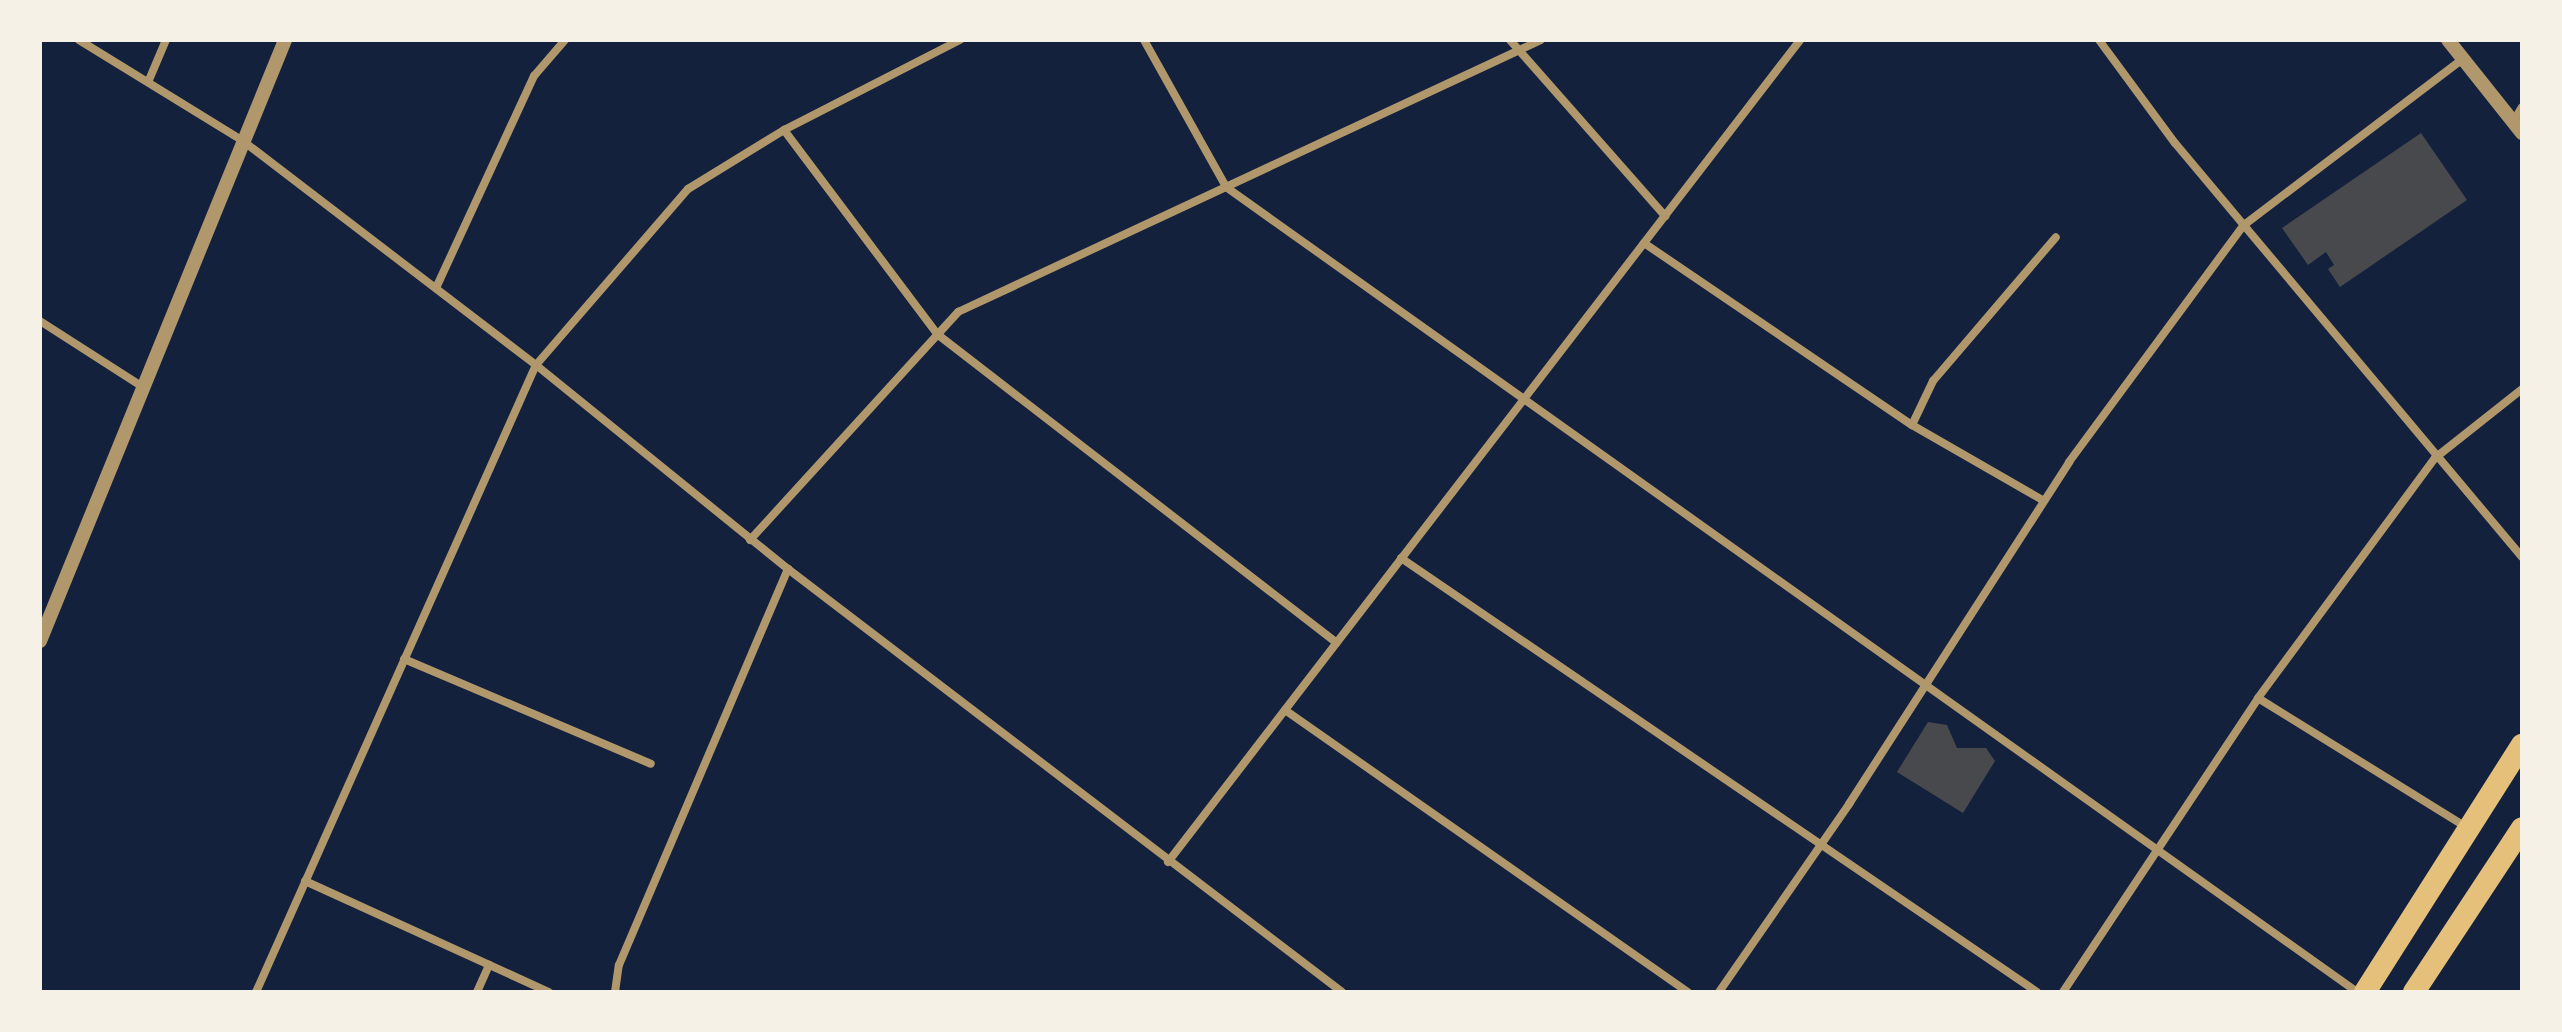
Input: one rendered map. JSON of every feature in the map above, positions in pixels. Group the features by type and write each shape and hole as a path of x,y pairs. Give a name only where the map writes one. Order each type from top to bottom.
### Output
{"highway":[{"path":"2365,992 2522,745"},
{"path":"2414,992 2522,828"}],"street":[{"path":"79,40 149,80 243,141 536,365 750,540 1342,992"},
{"path":"149,80 166,40"},
{"path":"41,636 285,40"},
{"path":"436,288 534,76 565,40"},
{"path":"256,992 536,365 688,189 784,130 960,40"},
{"path":"1144,40 1226,187 1526,397 1924,689 2159,849 2357,992"},
{"path":"1510,40 1516,52 1665,216"},
{"path":"750,540 958,312 1541,40"},
{"path":"1168,862 1800,40"},
{"path":"2099,40 2244,225 2435,458 2522,557"},
{"path":"2448,40 2518,128"},
{"path":"1719,992 1821,845 2044,501 2244,225 2463,59"},
{"path":"2518,128 2522,107"},
{"path":"784,130 937,334 1337,643"},
{"path":"1912,425 1933,381 2056,237"},
{"path":"1644,243 1912,425 2044,501"},
{"path":"40,321 143,387"},
{"path":"2063,992 2258,698 2435,458 2522,389"},
{"path":"1401,558 2037,992"},
{"path":"615,992 619,965 788,569"},
{"path":"404,659 651,764"},
{"path":"2258,698 2469,829"},
{"path":"1285,710 1688,992"},
{"path":"305,881 549,992"},
{"path":"477,992 489,965"}],"building":[{"path":"2421,133 2467,200 2340,287 2328,269 2334,265 2326,252 2308,265 2282,228"},
{"path":"1928,722 1947,725 1957,748 1986,748 1995,761 1963,813 1897,772"}]}
